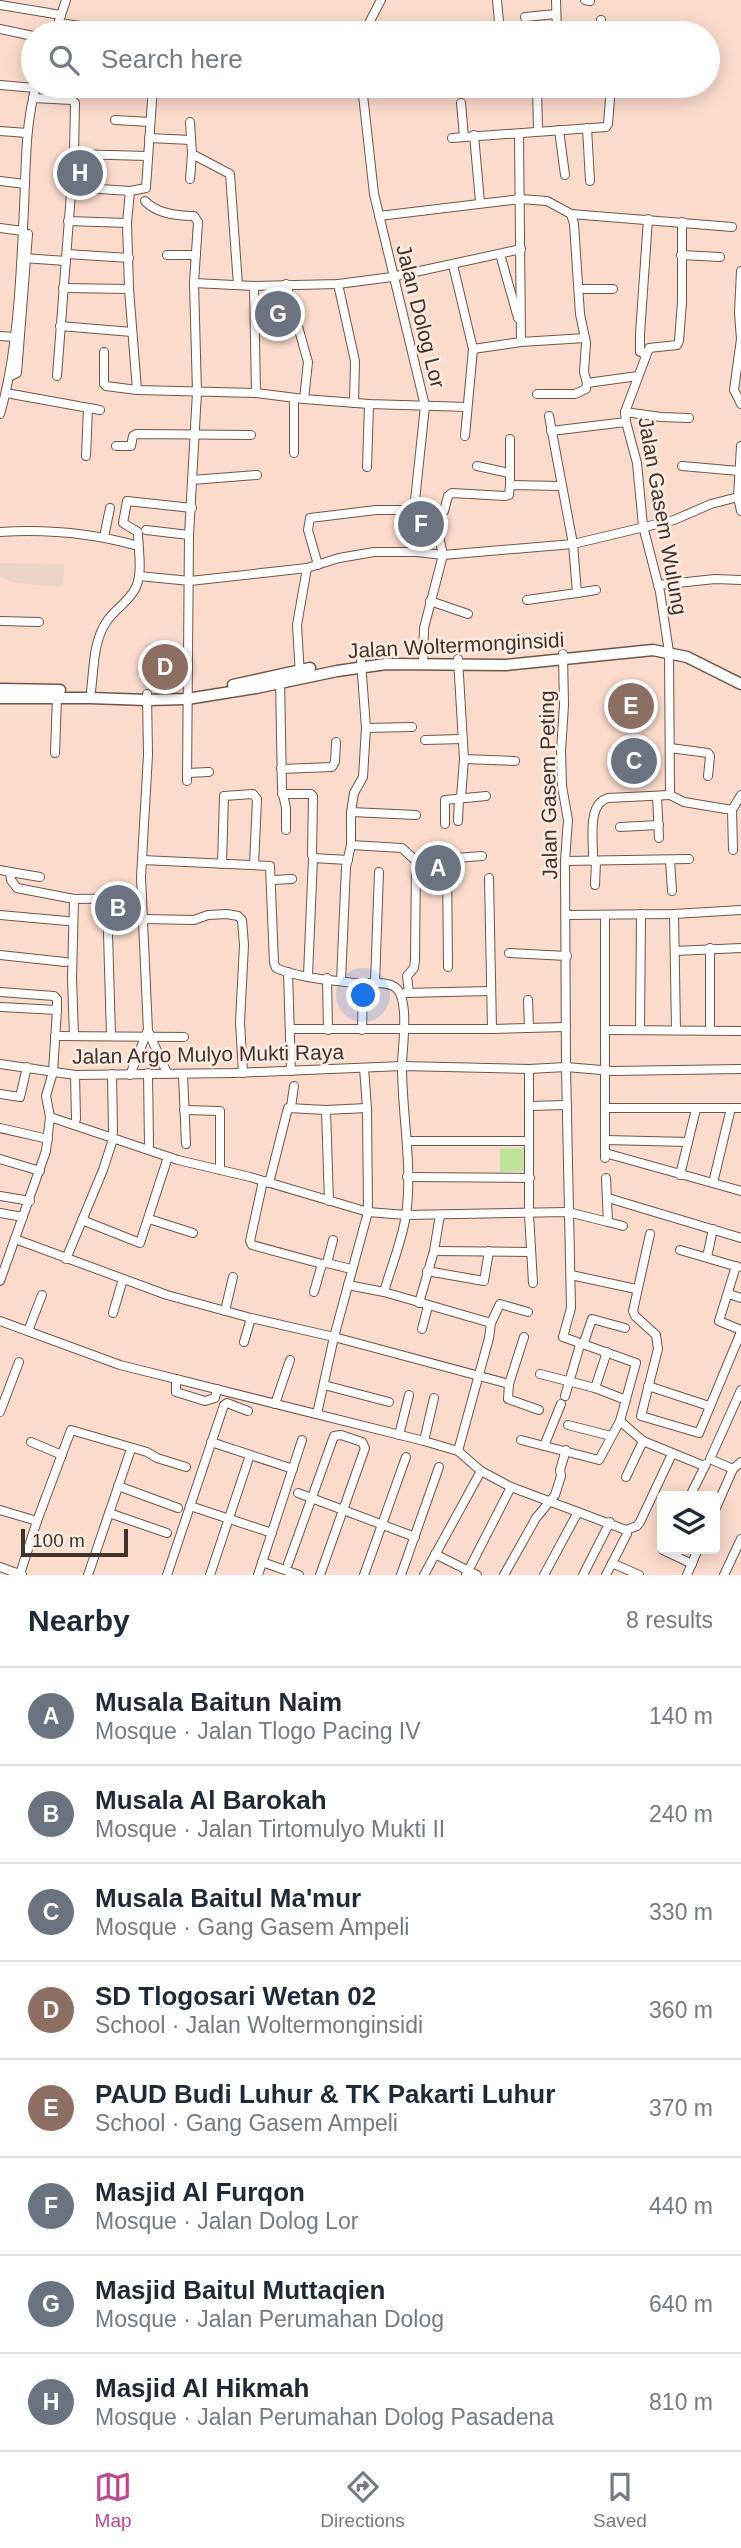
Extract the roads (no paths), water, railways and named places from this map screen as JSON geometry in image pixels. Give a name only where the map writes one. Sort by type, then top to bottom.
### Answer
[{"type":"main road","name":"Jalan Woltermonginsidi","points":[[669,649],[741,684]]},
{"type":"main road","name":"Jalan Woltermonginsidi","points":[[0,698],[187,695],[362,664],[563,657],[669,649],[690,650],[741,677]]},
{"type":"main road","name":"Jalan Woltermonginsidi","points":[[0,689],[91,691],[123,696]]},
{"type":"street","points":[[60,19],[66,0]]},
{"type":"street","points":[[370,21],[381,0]]},
{"type":"street","points":[[497,0],[499,21]]},
{"type":"street","points":[[556,0],[556,21]]},
{"type":"street","points":[[585,0],[590,1]]},
{"type":"street","points":[[0,5],[70,21]]},
{"type":"street","points":[[525,17],[556,14]]},
{"type":"street","points":[[0,29],[21,33]]},
{"type":"street","points":[[0,85],[21,86]]},
{"type":"street","points":[[9,377],[17,373],[24,258],[27,133],[33,98],[74,101],[74,154],[57,376]]},
{"type":"street","points":[[70,187],[130,191],[147,187],[152,98]]},
{"type":"street","name":"Jalan Dolog Lor","points":[[363,98],[374,194],[425,406],[414,510]]},
{"type":"street","points":[[537,98],[538,131]]},
{"type":"street","points":[[452,138],[519,135],[608,125],[610,98]]},
{"type":"street","points":[[461,103],[464,137]]},
{"type":"street","points":[[115,120],[149,122]]},
{"type":"street","points":[[190,121],[190,179]]},
{"type":"street","points":[[587,128],[590,181]]},
{"type":"street","points":[[559,130],[565,175]]},
{"type":"street","points":[[0,131],[27,133]]},
{"type":"street","points":[[474,135],[480,202]]},
{"type":"street","points":[[519,135],[521,342]]},
{"type":"street","points":[[149,138],[191,140]]},
{"type":"street","points":[[74,154],[148,156]]},
{"type":"street","points":[[192,154],[230,174],[238,285]]},
{"type":"street","points":[[0,181],[25,184]]},
{"type":"street","points":[[130,191],[127,223],[129,289],[137,390]]},
{"type":"street","points":[[379,216],[520,199],[547,201],[571,214],[732,227]]},
{"type":"street","points":[[145,201],[151,207],[173,215],[196,217],[194,283],[197,392],[189,535],[187,777],[209,772]]},
{"type":"street","points":[[0,414],[9,377],[24,258],[29,214],[24,209]]},
{"type":"street","points":[[537,394],[576,394],[583,392],[587,383],[584,372],[585,338],[580,314],[571,214]]},
{"type":"street","points":[[648,219],[640,330],[640,352],[646,354],[652,346],[677,345],[682,302],[682,222]]},
{"type":"street","points":[[68,221],[127,223]]},
{"type":"street","points":[[0,228],[23,231]]},
{"type":"street","points":[[194,283],[254,286],[338,284],[453,265],[521,250]]},
{"type":"street","points":[[500,254],[520,326]]},
{"type":"street","points":[[167,255],[196,255]]},
{"type":"street","points":[[681,255],[720,257]]},
{"type":"street","points":[[24,258],[129,258]]},
{"type":"street","points":[[453,265],[473,349],[465,436]]},
{"type":"street","points":[[741,271],[741,339],[734,390],[741,404]]},
{"type":"street","points":[[286,284],[308,362],[304,399]]},
{"type":"street","points":[[338,284],[355,361],[354,403]]},
{"type":"street","points":[[254,286],[256,393]]},
{"type":"street","points":[[63,288],[129,289]]},
{"type":"street","points":[[579,289],[613,289]]},
{"type":"street","points":[[60,326],[132,332]]},
{"type":"street","points":[[0,336],[14,337]]},
{"type":"street","points":[[473,349],[521,342],[585,338]]},
{"type":"street","points":[[104,352],[104,385],[137,390],[256,393],[369,404],[467,407]]},
{"type":"street","name":"Jalan Gasem Wulung","points":[[646,354],[625,412],[638,474],[643,526],[658,585],[669,649],[670,795]]},
{"type":"street","points":[[587,383],[638,376]]},
{"type":"street","points":[[6,393],[100,410]]},
{"type":"street","points":[[293,453],[294,398]]},
{"type":"street","points":[[367,467],[369,404]]},
{"type":"street","points":[[86,456],[88,408]]},
{"type":"street","points":[[625,412],[689,418]]},
{"type":"street","points":[[549,416],[573,544],[577,593]]},
{"type":"street","points":[[551,431],[626,422]]},
{"type":"street","points":[[116,446],[131,446],[136,434],[251,435]]},
{"type":"street","points":[[435,517],[444,511],[450,494],[509,495],[510,439]]},
{"type":"street","points":[[741,446],[738,497],[741,511]]},
{"type":"street","points":[[477,466],[494,467],[509,472]]},
{"type":"street","points":[[682,466],[740,467]]},
{"type":"street","points":[[192,480],[257,475]]},
{"type":"street","points":[[510,485],[562,486]]},
{"type":"street","points":[[139,576],[190,581],[307,568],[339,558],[374,552],[443,555],[573,544],[674,520],[711,504],[738,497]]},
{"type":"street","points":[[189,535],[142,530],[123,524],[127,500],[192,508]]},
{"type":"street","points":[[104,537],[110,508]]},
{"type":"street","points":[[318,565],[308,530],[310,518],[376,510],[414,510],[428,512],[435,517],[443,555],[424,628],[423,661]]},
{"type":"street","points":[[0,532],[50,530],[104,537],[138,546]]},
{"type":"street","points":[[91,691],[101,632],[108,619],[135,589],[139,576],[138,546],[142,530]]},
{"type":"street","points":[[300,674],[297,625],[307,568]]},
{"type":"street","points":[[658,585],[715,579],[741,580]]},
{"type":"street","points":[[527,600],[596,590]]},
{"type":"street","points":[[430,601],[468,614]]},
{"type":"street","points":[[0,621],[40,622]]},
{"type":"street","name":"Jalan Gasem Peting","points":[[563,657],[562,777],[568,820],[565,861],[566,1067],[572,1308],[563,1337],[581,1345]]},
{"type":"street","points":[[458,662],[464,759],[458,821]]},
{"type":"street","points":[[341,981],[351,812],[354,793],[363,777],[366,728],[362,664]]},
{"type":"street","points":[[280,679],[281,769],[286,830]]},
{"type":"street","points":[[55,753],[57,697]]},
{"type":"street","points":[[147,697],[148,755],[142,898],[148,1034],[167,1073]]},
{"type":"street","points":[[366,728],[412,727]]},
{"type":"street","points":[[425,740],[462,739]]},
{"type":"street","points":[[281,769],[332,767],[335,762],[336,742]]},
{"type":"street","points":[[670,748],[708,753],[708,776]]},
{"type":"street","points":[[464,759],[515,761]]},
{"type":"street","points":[[222,864],[224,796],[253,794],[257,799],[254,865]]},
{"type":"street","points":[[282,794],[313,796],[312,855]]},
{"type":"street","points":[[595,885],[597,804],[604,799],[670,795],[684,803],[732,810]]},
{"type":"street","points":[[733,850],[732,810],[741,795]]},
{"type":"street","points":[[444,824],[444,800],[486,796]]},
{"type":"street","points":[[657,796],[659,838]]},
{"type":"street","points":[[351,812],[416,815]]},
{"type":"street","points":[[620,827],[659,825]]},
{"type":"street","points":[[351,845],[402,848],[416,861],[482,856]]},
{"type":"street","points":[[308,975],[313,858],[348,860]]},
{"type":"street","points":[[447,859],[448,967]]},
{"type":"street","points":[[565,861],[689,859]]},
{"type":"street","points":[[142,860],[271,866],[274,963],[278,970],[363,984],[375,983],[395,987],[398,992],[402,1000],[404,1030],[402,1066],[407,1142],[406,1215],[384,1292]]},
{"type":"street","points":[[670,860],[672,891]]},
{"type":"street","points":[[416,861],[415,960],[414,968],[407,976],[407,993],[490,991]]},
{"type":"street","points":[[0,870],[40,877]]},
{"type":"street","points":[[9,872],[10,880],[18,888],[74,899],[142,898]]},
{"type":"street","points":[[375,983],[379,872]]},
{"type":"street","points":[[489,878],[492,1029]]},
{"type":"street","points":[[272,880],[292,879]]},
{"type":"street","points":[[74,899],[74,1036]]},
{"type":"street","points":[[107,900],[111,1035]]},
{"type":"street","points":[[566,915],[741,910]]},
{"type":"street","points":[[144,919],[194,920],[208,915],[227,914],[238,916],[242,920],[244,945],[240,1022],[243,1073]]},
{"type":"street","points":[[640,914],[640,1029]]},
{"type":"street","points":[[674,914],[676,1030]]},
{"type":"street","points":[[0,915],[66,921]]},
{"type":"street","points":[[605,915],[605,1155],[741,1191]]},
{"type":"street","points":[[710,948],[710,1030]]},
{"type":"street","points":[[675,951],[741,948]]},
{"type":"street","points":[[509,953],[567,956]]},
{"type":"street","points":[[0,955],[65,962]]},
{"type":"street","points":[[288,972],[291,1071]]},
{"type":"street","points":[[327,978],[328,1030]]},
{"type":"street","points":[[362,1030],[363,984]]},
{"type":"street","points":[[0,992],[54,996],[57,999],[53,1072],[46,1096],[50,1117],[48,1139],[30,1201],[15,1239],[4,1254],[0,1281]]},
{"type":"street","points":[[528,1000],[528,1028]]},
{"type":"street","points":[[1,1007],[57,1010]]},
{"type":"street","points":[[289,1030],[566,1027]]},
{"type":"street","points":[[606,1030],[741,1031]]},
{"type":"street","points":[[130,1075],[148,1034]]},
{"type":"street","points":[[55,1036],[148,1034],[184,1037]]},
{"type":"street","points":[[741,1062],[741,1069]]},
{"type":"street","name":"Jalan Argo Mulyo Mukti Raya","points":[[0,1064],[75,1075],[243,1073],[402,1066],[528,1069],[566,1067],[606,1071],[741,1069]]},
{"type":"street","points":[[0,1094],[21,1096],[27,1067]]},
{"type":"street","name":"Jalan Argo Mulyo Mukti Raya","points":[[317,1414],[351,1269],[368,1212],[364,1068]]},
{"type":"street","points":[[528,1069],[529,1214],[533,1283]]},
{"type":"street","points":[[148,1073],[149,1145]]},
{"type":"street","points":[[66,1259],[113,1135],[112,1074]]},
{"type":"street","points":[[183,1074],[186,1144]]},
{"type":"street","points":[[75,1075],[76,1119]]},
{"type":"street","points":[[294,1086],[291,1107],[285,1112],[250,1243],[351,1269]]},
{"type":"street","points":[[529,1106],[567,1105]]},
{"type":"street","points":[[291,1107],[326,1110],[367,1108]]},
{"type":"street","points":[[606,1108],[741,1108]]},
{"type":"street","points":[[713,1183],[731,1108]]},
{"type":"street","points":[[680,1175],[696,1109]]},
{"type":"street","points":[[184,1110],[220,1111],[220,1170]]},
{"type":"street","points":[[326,1110],[329,1201]]},
{"type":"street","points":[[50,1117],[113,1135],[169,1157],[368,1212],[406,1215],[568,1212],[623,1226]]},
{"type":"street","points":[[0,1128],[48,1139]]},
{"type":"street","points":[[606,1140],[688,1142]]},
{"type":"street","points":[[407,1142],[529,1141]]},
{"type":"street","points":[[82,1220],[140,1243],[169,1157]]},
{"type":"street","points":[[0,1159],[40,1171]]},
{"type":"street","points":[[407,1177],[530,1178]]},
{"type":"street","points":[[606,1178],[608,1222]]},
{"type":"street","points":[[0,1196],[30,1201]]},
{"type":"street","points":[[608,1198],[741,1238]]},
{"type":"street","points":[[0,1213],[23,1217]]},
{"type":"street","points":[[419,1303],[434,1251],[440,1215]]},
{"type":"street","points":[[149,1219],[192,1233]]},
{"type":"street","points":[[707,1257],[713,1230]]},
{"type":"street","points":[[650,1234],[633,1311],[658,1338],[659,1349],[640,1413],[642,1416],[698,1433],[741,1331],[719,1322],[738,1267],[680,1250]]},
{"type":"street","points":[[15,1239],[167,1295],[509,1384]]},
{"type":"street","points":[[314,1292],[332,1240]]},
{"type":"street","points":[[434,1251],[531,1252]]},
{"type":"street","points":[[427,1271],[484,1281],[489,1251]]},
{"type":"street","points":[[571,1275],[636,1289]]},
{"type":"street","points":[[225,1311],[233,1277]]},
{"type":"street","points":[[113,1313],[123,1279]]},
{"type":"street","points":[[348,1285],[384,1292],[491,1323]]},
{"type":"street","points":[[729,1294],[741,1297]]},
{"type":"street","points":[[29,1331],[42,1295]]},
{"type":"street","points":[[458,1451],[491,1323],[500,1304],[528,1312]]},
{"type":"street","points":[[422,1329],[428,1306]]},
{"type":"street","points":[[244,1342],[251,1318]]},
{"type":"street","points":[[544,1446],[592,1319],[625,1328]]},
{"type":"street","points":[[0,1321],[176,1383],[317,1414],[458,1451],[481,1471],[511,1487],[626,1530],[637,1527],[672,1454]]},
{"type":"street","points":[[524,1336],[509,1384],[508,1399],[539,1410]]},
{"type":"street","points":[[521,1440],[599,1460],[620,1421],[636,1363],[581,1345]]},
{"type":"street","points":[[595,1388],[607,1352]]},
{"type":"street","points":[[275,1404],[290,1360]]},
{"type":"street","points":[[0,1412],[19,1362]]},
{"type":"street","points":[[540,1374],[595,1388],[626,1400]]},
{"type":"street","points":[[0,1381],[10,1384]]},
{"type":"street","points":[[176,1383],[177,1392],[205,1401],[212,1400],[217,1392]]},
{"type":"street","points":[[324,1385],[389,1402]]},
{"type":"street","points":[[648,1386],[709,1406]]},
{"type":"street","points":[[692,1491],[741,1390]]},
{"type":"street","points":[[399,1434],[409,1395]]},
{"type":"street","points":[[424,1441],[434,1398]]},
{"type":"street","points":[[167,1575],[224,1405],[227,1403],[248,1410]]},
{"type":"street","points":[[620,1421],[643,1441],[672,1454],[707,1462],[739,1465],[720,1501]]},
{"type":"street","points":[[568,1424],[611,1436]]},
{"type":"street","points":[[0,1567],[21,1575],[37,1521],[71,1430],[186,1467]]},
{"type":"street","points":[[288,1564],[334,1436],[341,1435],[362,1442],[365,1448],[320,1575]]},
{"type":"street","points":[[258,1575],[302,1440]]},
{"type":"street","points":[[626,1477],[643,1441]]},
{"type":"street","points":[[211,1442],[293,1469]]},
{"type":"street","points":[[31,1443],[62,1455]]},
{"type":"street","points":[[88,1575],[131,1448]]},
{"type":"street","points":[[504,1575],[536,1518],[550,1501],[561,1476],[559,1470],[566,1450]]},
{"type":"street","points":[[210,1575],[250,1455]]},
{"type":"street","points":[[364,1575],[406,1457]]},
{"type":"street","points":[[401,1575],[439,1467]]},
{"type":"street","points":[[424,1575],[481,1471]]},
{"type":"street","points":[[118,1486],[178,1508]]},
{"type":"street","points":[[435,1554],[471,1574],[511,1487]]},
{"type":"street","points":[[298,1493],[415,1537]]},
{"type":"street","points":[[190,1506],[272,1533]]},
{"type":"street","points":[[0,1510],[37,1521]]},
{"type":"street","points":[[544,1575],[578,1512]]},
{"type":"street","points":[[109,1513],[167,1533]]},
{"type":"street","points":[[583,1575],[610,1522]]},
{"type":"street","points":[[606,1575],[627,1534],[626,1530]]},
{"type":"street","points":[[724,1575],[741,1539]]},
{"type":"street","points":[[657,1560],[661,1554]]},
{"type":"street","points":[[671,1554],[692,1564]]},
{"type":"street","points":[[687,1575],[696,1554]]},
{"type":"street","points":[[262,1562],[299,1575]]},
{"type":"street","points":[[612,1563],[639,1575]]},
{"type":"place","name":"Masjid Al Hikmah","points":[[80,173]]},
{"type":"place","name":"Masjid Baitul Muttaqien","points":[[278,314]]},
{"type":"place","name":"Masjid Al Furqon","points":[[421,524]]},
{"type":"place","name":"SD Tlogosari Wetan 02","points":[[165,667]]},
{"type":"place","name":"PAUD Budi Luhur & TK Pakarti Luhur","points":[[631,706]]},
{"type":"place","name":"Musala Baitul Ma'mur","points":[[634,761]]},
{"type":"place","name":"Musala Baitun Naim","points":[[438,868]]},
{"type":"place","name":"Musala Al Barokah","points":[[118,908]]}]
